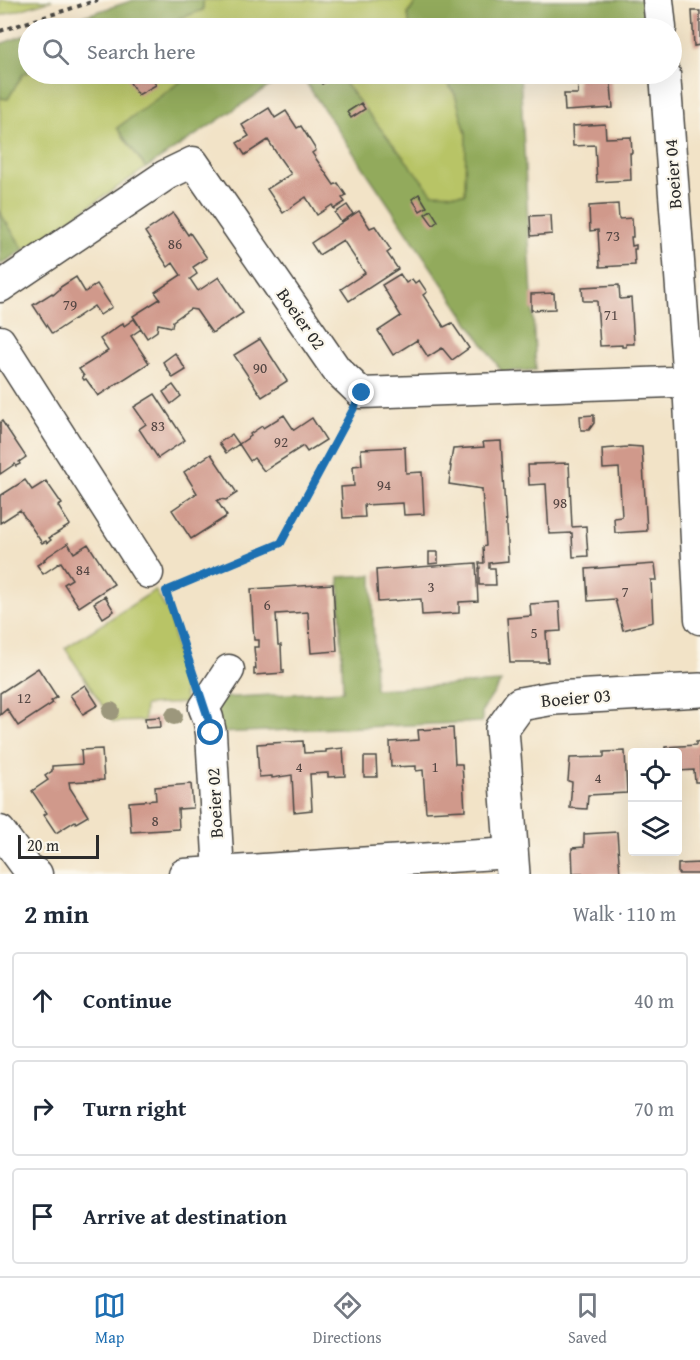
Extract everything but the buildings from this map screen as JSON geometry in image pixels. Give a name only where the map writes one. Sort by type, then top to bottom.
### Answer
[{"type":"street","points":[[658,0],[660,18]]},
{"type":"street","name":"Boeier 04","points":[[666,84],[694,382],[700,619]]},
{"type":"street","name":"Boeier 02","points":[[0,287],[166,175],[193,162],[336,369],[362,393]]},
{"type":"street","points":[[0,341],[148,573]]},
{"type":"street","points":[[362,393],[694,382]]},
{"type":"street","points":[[204,708],[230,670]]},
{"type":"street","name":"Boeier 03","points":[[512,864],[502,729],[520,704],[554,698],[700,690]]},
{"type":"street","name":"Boeier 02","points":[[204,708],[211,733],[219,873]]},
{"type":"street","points":[[0,831],[28,869],[37,874]]},
{"type":"street","points":[[184,874],[512,864]]},
{"type":"path","points":[[41,18],[98,0]]},
{"type":"path","points":[[0,31],[18,25]]},
{"type":"path","points":[[204,708],[166,591],[281,543],[362,393]]},
{"type":"green space","points":[[0,0],[52,0],[0,16]]},
{"type":"green space","points":[[134,0],[203,0],[203,10],[180,18],[77,18]]},
{"type":"green space","points":[[203,0],[436,0],[416,2],[408,14],[409,18],[180,18],[203,10]]},
{"type":"green space","points":[[436,0],[643,0],[644,16],[409,18],[408,14],[416,2]]},
{"type":"green space","points":[[18,38],[18,82],[8,99],[0,98],[0,44]]},
{"type":"green space","points":[[18,82],[177,84],[117,128],[146,168],[24,250],[2,216],[0,208],[0,98],[8,99]]},
{"type":"green space","points":[[177,84],[273,84],[146,168],[117,128]]},
{"type":"green space","points":[[307,84],[345,84],[432,193],[465,194],[466,133],[455,94],[448,84],[521,84],[536,370],[502,372]]},
{"type":"green space","points":[[345,84],[448,84],[455,94],[466,133],[466,194],[432,194]]},
{"type":"green space","points":[[0,208],[2,216],[24,250],[0,265]]},
{"type":"green space","points":[[372,575],[375,689],[501,682],[482,711],[482,722],[218,733],[217,698],[343,691],[339,577]]},
{"type":"green space","points":[[155,590],[170,616],[186,703],[145,705],[144,721],[113,722],[65,648]]},
{"type":"route","points":[[211,733],[166,591],[281,543],[362,393]]}]
